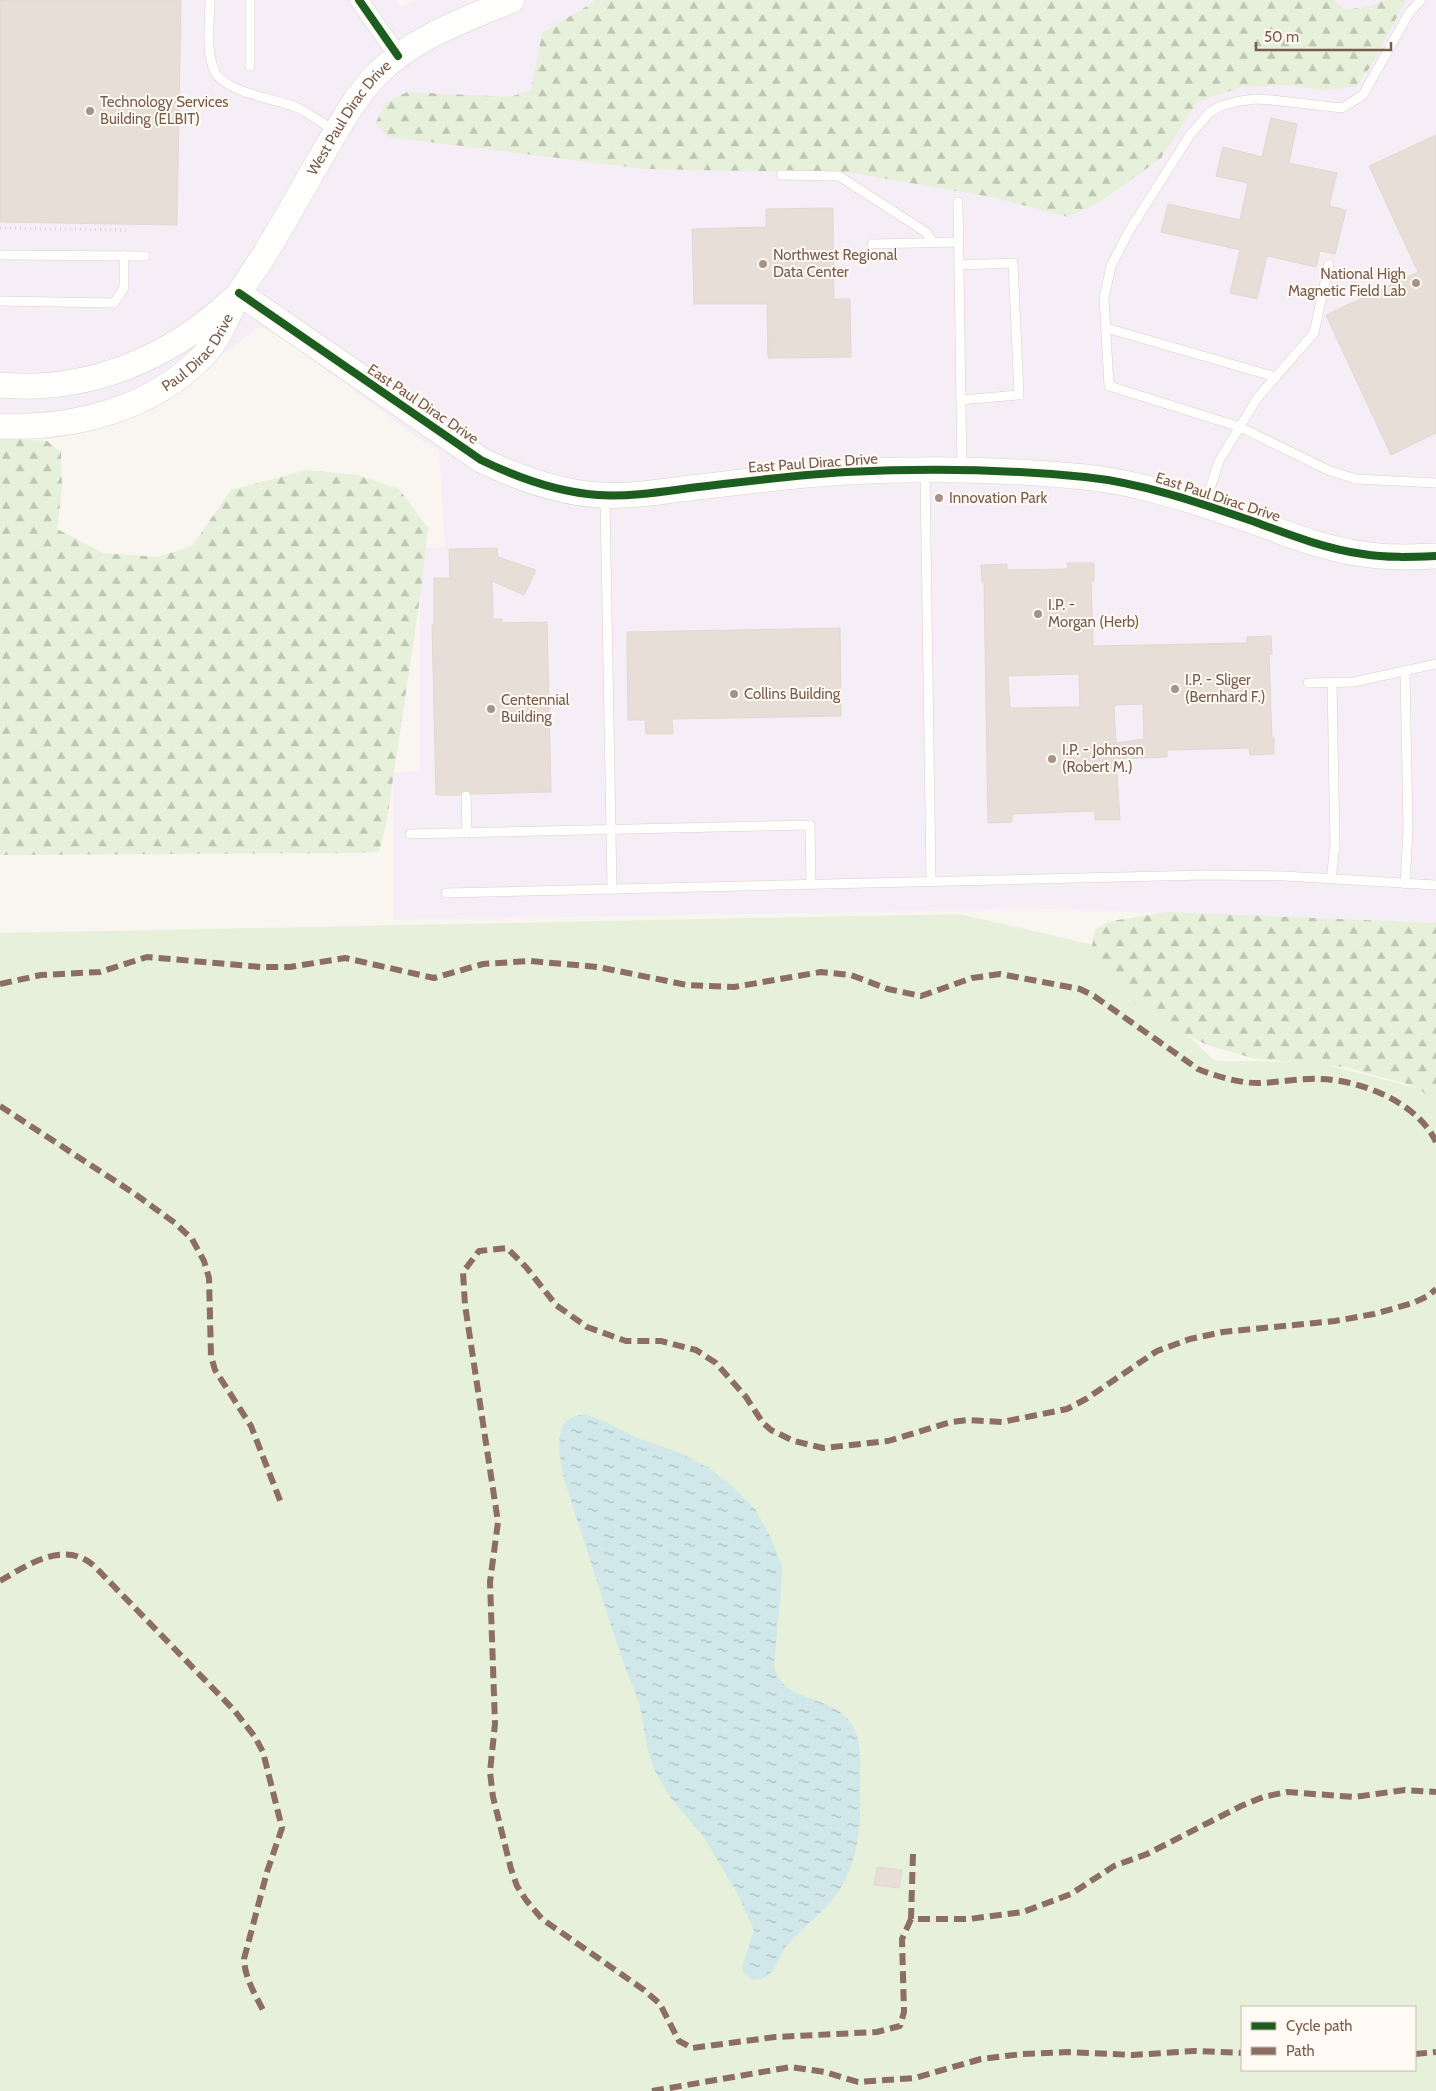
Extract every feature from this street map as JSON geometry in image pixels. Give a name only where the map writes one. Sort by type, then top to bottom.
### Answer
[{"type":"street","points":[[359,0],[398,56]]},
{"type":"street","name":"West Paul Dirac Drive","points":[[240,293],[336,131],[361,94],[377,75],[398,56],[439,31],[512,0]]},
{"type":"street","name":"Paul Dirac Drive","points":[[0,385],[20,386],[86,380],[127,368],[148,359],[192,332],[218,314],[240,293]]},
{"type":"street","name":"Paul Dirac Drive","points":[[0,426],[27,427],[61,424],[85,419],[124,407],[153,393],[184,373],[203,356],[217,338],[240,293]]},
{"type":"street","name":"East Paul Dirac Drive","points":[[240,293],[481,460],[512,475],[564,491],[605,495],[638,494],[846,472],[962,469],[1019,471],[1089,477],[1144,488],[1205,504],[1294,536],[1362,554],[1400,558],[1436,556]]},
{"type":"lane","points":[[210,0],[210,54],[220,80],[238,89],[298,108],[336,131]]},
{"type":"lane","points":[[250,0],[250,66]]},
{"type":"lane","points":[[1421,0],[1409,13],[1363,95],[1342,108],[1254,99],[1221,106],[1209,113],[1190,135],[1130,231],[1111,266],[1104,298],[1109,386],[1240,427],[1330,471],[1356,479],[1436,483]]},
{"type":"lane","points":[[780,175],[838,176],[927,233],[932,242]]},
{"type":"lane","points":[[958,202],[962,469]]},
{"type":"lane","points":[[872,244],[958,242]]},
{"type":"lane","points":[[0,255],[145,256]]},
{"type":"lane","points":[[0,302],[114,303],[124,288],[124,256]]},
{"type":"lane","points":[[959,265],[1013,263],[1020,395],[961,400]]},
{"type":"lane","points":[[1205,504],[1219,462],[1258,397],[1314,333],[1329,264]]},
{"type":"lane","points":[[1106,328],[1276,377]]},
{"type":"lane","points":[[925,470],[931,881]]},
{"type":"lane","points":[[605,495],[612,889]]},
{"type":"lane","points":[[1308,684],[1354,682],[1436,664]]},
{"type":"lane","points":[[1404,884],[1408,830],[1405,671]]},
{"type":"lane","points":[[1331,879],[1335,847],[1332,683]]},
{"type":"lane","points":[[466,796],[467,833]]},
{"type":"lane","points":[[410,834],[810,825],[812,884]]},
{"type":"lane","points":[[446,893],[1205,875],[1284,876],[1436,886]]},
{"type":"path","points":[[0,228],[128,230]]},
{"type":"shaded area","name":"Innovation Park","points":[[0,0],[397,0],[401,7],[415,0],[1436,0],[1436,923],[1049,909],[393,920],[393,773],[420,771],[420,548],[445,547],[439,450],[419,439],[277,333],[259,327],[172,392],[119,419],[68,434],[0,436]]},
{"type":"green space","points":[[597,0],[1334,0],[1346,10],[1374,5],[1382,0],[1406,0],[1371,66],[1355,87],[1321,90],[1289,85],[1242,87],[1197,102],[1161,158],[1100,202],[1068,217],[992,197],[852,173],[646,169],[389,137],[375,124],[386,103],[407,92],[510,97],[531,90],[542,33]]},
{"type":"green space","points":[[0,438],[47,441],[61,452],[62,488],[57,529],[103,553],[158,557],[192,546],[231,490],[307,470],[356,475],[399,489],[428,528],[422,584],[386,826],[379,851],[361,853],[0,855]]},
{"type":"green space","points":[[1166,912],[1436,923],[1436,1102],[1415,1086],[1344,1067],[1252,1058],[1205,1044],[1140,1009],[1090,957],[1095,929],[1112,921]]},
{"type":"green space","points":[[959,914],[1090,944],[1215,1061],[1316,1062],[1436,1093],[1436,2091],[0,2091],[0,933]]},
{"type":"water","points":[[584,1414],[604,1421],[640,1439],[678,1452],[709,1468],[731,1485],[755,1509],[771,1538],[782,1566],[774,1664],[779,1678],[788,1688],[837,1710],[848,1719],[856,1733],[860,1761],[860,1816],[855,1855],[851,1867],[839,1891],[784,1949],[772,1972],[761,1979],[752,1980],[743,1972],[743,1963],[754,1930],[738,1895],[705,1839],[670,1797],[655,1771],[648,1751],[640,1706],[621,1656],[564,1479],[561,1464],[559,1447],[564,1424],[574,1416]]},
{"type":"building","name":"Technology Services Building (ELBIT)","points":[[0,0],[181,0],[177,225],[0,222]]},
{"type":"building","points":[[1271,118],[1297,124],[1289,163],[1337,173],[1329,206],[1346,210],[1335,254],[1320,251],[1316,267],[1267,256],[1257,299],[1230,293],[1240,250],[1161,232],[1168,204],[1240,220],[1248,183],[1216,176],[1223,147],[1262,157]]},
{"type":"building","points":[[1436,135],[1436,433],[1391,455],[1326,315],[1418,272],[1369,166]]},
{"type":"building","name":"Northwest Regional Data Center","points":[[833,208],[834,299],[850,299],[851,357],[768,358],[767,304],[694,304],[692,229],[766,227],[766,209]]},
{"type":"building","name":"Centennial Building","points":[[497,548],[498,557],[536,570],[524,595],[492,581],[493,619],[502,619],[502,623],[547,622],[551,792],[472,794],[466,790],[460,795],[436,795],[432,625],[434,625],[434,578],[450,578],[449,549]]},
{"type":"building","points":[[1067,563],[1094,563],[1094,581],[1091,581],[1093,646],[1247,643],[1247,637],[1271,636],[1272,654],[1269,654],[1274,754],[1250,755],[1249,748],[1167,750],[1167,757],[1116,759],[1120,820],[1095,820],[1095,811],[1012,814],[1012,822],[988,823],[984,582],[982,582],[981,565],[1007,564],[1007,570],[1068,569]],"holes":[[[1079,674],[1080,707],[1010,708],[1008,676]],[[1143,704],[1144,739],[1116,743],[1114,705]]]},
{"type":"building","name":"Collins Building","points":[[840,628],[841,716],[672,719],[673,734],[646,734],[645,720],[628,720],[627,632]]},
{"type":"building","points":[[877,1867],[902,1870],[899,1888],[874,1885]]},
{"type":"marked path","points":[[0,984],[41,975],[100,972],[147,957],[261,967],[290,967],[345,958],[434,978],[483,964],[530,961],[598,967],[687,985],[734,987],[821,972],[851,975],[888,989],[921,996],[972,978],[1000,974],[1080,989],[1094,996],[1198,1069],[1212,1074],[1237,1081],[1254,1083],[1322,1079],[1355,1084],[1371,1090],[1403,1105],[1428,1128],[1436,1142]]},
{"type":"marked path","points":[[0,1106],[135,1194],[175,1223],[192,1239],[204,1261],[209,1278],[211,1356],[215,1370],[251,1426],[281,1503]]},
{"type":"marked path","points":[[911,1919],[902,1939],[904,2012],[900,2026],[877,2032],[775,2037],[692,2048],[679,2041],[660,2004],[644,1990],[542,1919],[526,1900],[517,1886],[511,1869],[493,1797],[490,1772],[495,1724],[490,1582],[498,1522],[465,1305],[463,1272],[479,1251],[507,1248],[526,1267],[556,1305],[587,1327],[626,1341],[661,1341],[696,1350],[716,1363],[746,1397],[763,1423],[771,1430],[794,1441],[823,1448],[888,1441],[951,1422],[968,1420],[1002,1422],[1067,1409],[1086,1399],[1157,1351],[1190,1339],[1223,1332],[1335,1321],[1374,1314],[1413,1303],[1428,1296],[1436,1289]]},
{"type":"marked path","points":[[0,1581],[30,1564],[51,1556],[73,1555],[87,1560],[234,1710],[255,1737],[263,1752],[282,1828],[267,1872],[244,1959],[248,1980],[264,2012]]},
{"type":"marked path","points":[[913,1854],[911,1919],[969,1919],[1023,1912],[1071,1894],[1114,1866],[1147,1854],[1241,1806],[1263,1797],[1287,1792],[1354,1797],[1405,1790],[1436,1792]]},
{"type":"marked path","points":[[652,2091],[791,2067],[825,2072],[858,2082],[915,2078],[981,2059],[1022,2054],[1068,2052],[1133,2055],[1194,2051],[1241,2053]]},
{"type":"marked path","points":[[1416,2054],[1436,2052]]},
{"type":"cycle path","points":[[359,0],[398,56]]},
{"type":"cycle path","points":[[239,293],[481,460],[509,473],[567,491],[598,495],[632,495],[826,473],[876,471],[966,470],[1055,474],[1107,480],[1150,489],[1335,549],[1390,557],[1436,556]]},
{"type":"place","name":"Technology Services Building (ELBIT)","points":[[90,111]]},
{"type":"place","name":"Northwest Regional Data Center","points":[[763,264]]},
{"type":"place","name":"National High Magnetic Field Lab","points":[[1416,283]]},
{"type":"place","name":"Innovation Park","points":[[939,498]]},
{"type":"place","name":"I.P. - Morgan (Herb)","points":[[1038,614]]},
{"type":"place","name":"I.P. - Sliger (Bernhard F.)","points":[[1175,689]]},
{"type":"place","name":"Collins Building","points":[[734,694]]},
{"type":"place","name":"Centennial Building","points":[[491,709]]},
{"type":"place","name":"I.P. - Johnson (Robert M.)","points":[[1052,759]]}]
